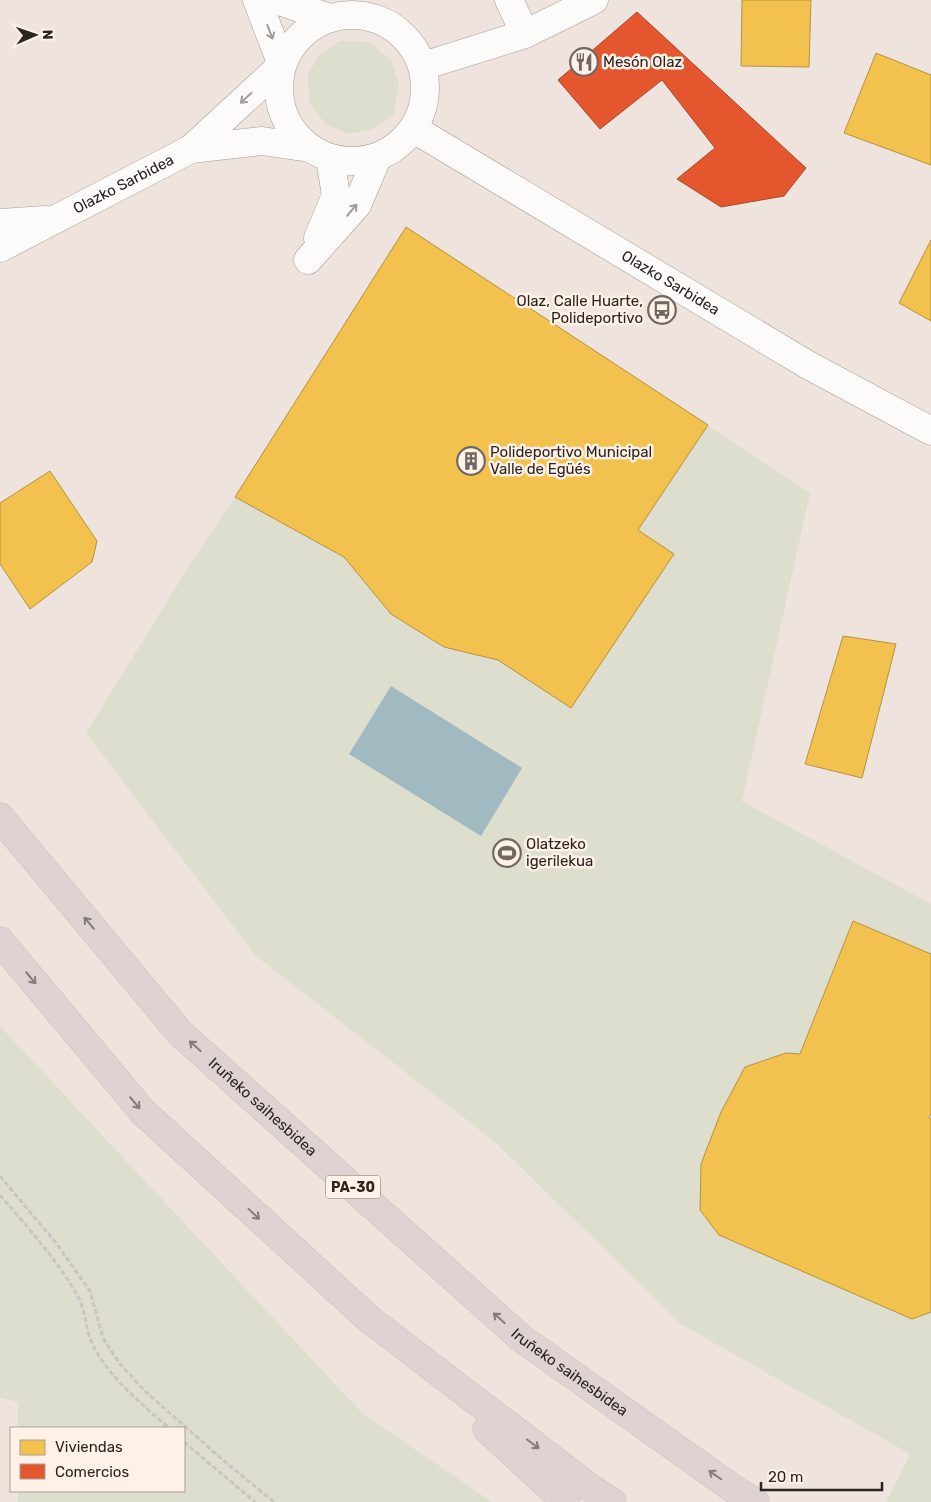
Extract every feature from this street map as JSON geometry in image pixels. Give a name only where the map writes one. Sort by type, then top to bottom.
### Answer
[{"type":"highway","name":"Iruñeko saihesbidea","points":[[0,817],[180,1033],[521,1338],[738,1492],[755,1502]]},
{"type":"highway","points":[[0,941],[143,1112],[566,1502]]},
{"type":"highway","points":[[369,1319],[592,1490],[612,1502]]},
{"type":"street","points":[[257,0],[282,65]]},
{"type":"street","points":[[276,0],[330,18]]},
{"type":"street","points":[[509,0],[525,34]]},
{"type":"street","points":[[423,66],[525,34],[594,0]]},
{"type":"street","points":[[353,14],[376,18],[397,29],[413,45],[423,66],[426,87],[423,108],[414,129],[397,146],[377,158],[354,162],[320,154],[293,132],[282,111],[279,88],[282,65],[293,44],[310,28],[330,18],[353,14]]},
{"type":"street","name":"Olazko Sarbidea","points":[[0,248],[191,149],[282,65]]},
{"type":"street","name":"Olazko Sarbidea","points":[[414,129],[808,365],[931,431]]},
{"type":"street","name":"Olazko Sarbidea","points":[[191,149],[262,141],[320,154]]},
{"type":"street","points":[[320,154],[336,195],[308,260],[357,205],[377,158]]},
{"type":"street","name":"Olazko Sarbidea","points":[[0,223],[56,219]]},
{"type":"path","points":[[0,1176],[56,1243],[90,1291],[103,1338],[120,1364],[146,1392],[274,1502]]},
{"type":"path","points":[[0,1195],[46,1250],[78,1296],[92,1343],[111,1371],[137,1400],[167,1427]]},
{"type":"path","points":[[185,1443],[255,1502]]},
{"type":"green space","points":[[340,41],[369,42],[391,60],[399,84],[394,114],[372,130],[348,134],[325,124],[309,102],[308,74],[320,54]]},
{"type":"green space","name":"Olatzeko igerilekua","points":[[406,227],[810,493],[742,801],[931,904],[931,1502],[886,1502],[910,1454],[681,1324],[495,1142],[255,955],[86,733],[189,566],[235,497]]},
{"type":"green space","points":[[0,1026],[363,1414],[492,1502],[18,1502],[18,1492],[185,1492],[185,1427],[18,1427],[18,1402],[0,1398]]},
{"type":"water","points":[[391,686],[522,768],[481,836],[349,754]]},
{"type":"building: Viviendas","points":[[742,0],[811,0],[809,67],[741,66]]},
{"type":"building: Viviendas","points":[[876,53],[931,75],[931,165],[844,133]]},
{"type":"building: Viviendas","name":"Polideportivo Municipal Valle de Egüés","points":[[406,227],[708,425],[638,530],[674,554],[571,708],[498,660],[444,647],[391,614],[344,557],[235,497]]},
{"type":"building: Viviendas","points":[[931,240],[931,321],[899,303]]},
{"type":"building: Viviendas","points":[[50,471],[97,541],[92,562],[30,609],[0,564],[0,503]]},
{"type":"building: Viviendas","points":[[843,636],[896,644],[862,778],[805,764]]},
{"type":"building: Viviendas","points":[[853,921],[931,954],[931,1113],[929,1118],[931,1119],[931,1312],[912,1319],[719,1235],[700,1210],[701,1164],[721,1112],[745,1067],[786,1053],[800,1054]]},
{"type":"building: Comercios","points":[[637,12],[806,168],[784,196],[721,207],[677,179],[715,148],[662,80],[600,129],[558,80]]},
{"type":"place","name":"Mesón Olaz","points":[[584,62]]},
{"type":"place","name":"Olaz, Calle Huarte, Polideportivo","points":[[662,310]]},
{"type":"place","name":"Polideportivo Municipal Valle de Egüés","points":[[471,461]]},
{"type":"place","name":"Olatzeko igerilekua","points":[[507,853]]}]
